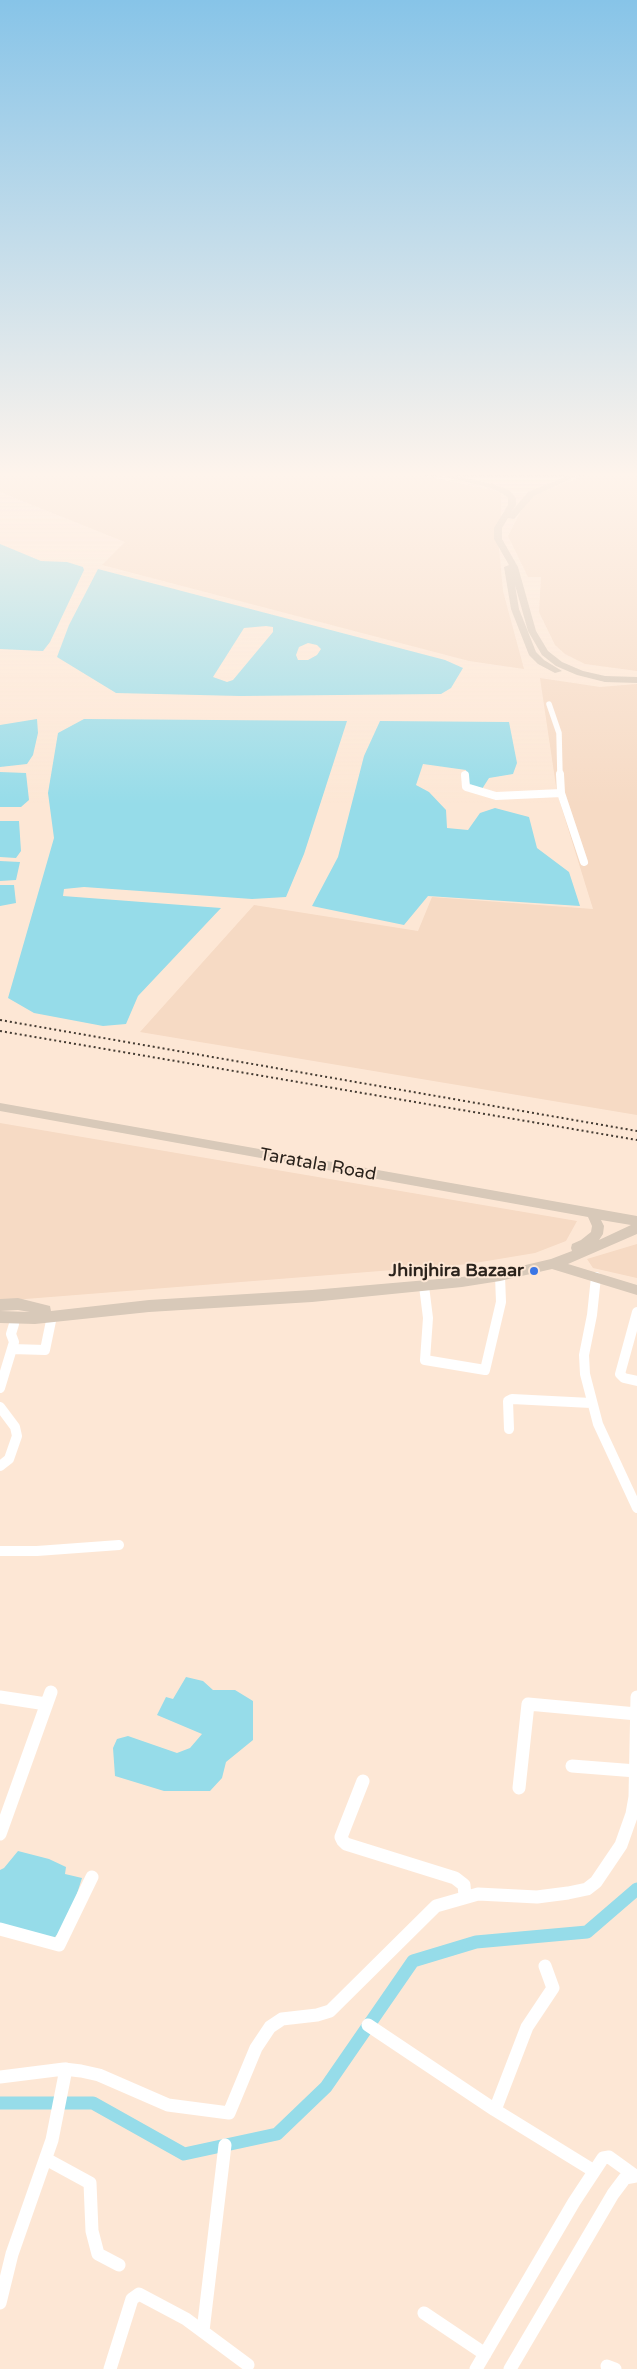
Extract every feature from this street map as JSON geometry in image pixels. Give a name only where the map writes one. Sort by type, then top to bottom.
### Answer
[{"type":"main road","points":[[511,585],[515,609],[532,653],[541,662],[554,670],[576,678],[637,678]]},
{"type":"main road","points":[[519,585],[532,631],[545,653],[559,664],[580,673],[605,679],[637,678]]},
{"type":"main road","points":[[527,585],[540,630],[552,652],[570,664],[590,672],[637,678]]},
{"type":"main road","name":"Taratala Road","points":[[0,1107],[637,1221]]},
{"type":"main road","points":[[7,1325],[44,1315],[145,1301],[302,1292],[411,1282],[497,1271],[554,1261],[595,1237],[598,1226],[592,1213]]},
{"type":"main road","points":[[0,1317],[424,1286],[500,1276],[592,1249],[637,1228]]},
{"type":"main road","points":[[554,1261],[637,1290]]},
{"type":"main road","points":[[0,1305],[18,1304],[44,1315]]},
{"type":"street","points":[[549,704],[559,733],[561,793],[584,862]]},
{"type":"street","points":[[465,775],[466,787],[496,796],[561,793]]},
{"type":"street","points":[[424,1286],[428,1318],[425,1360],[485,1370],[501,1302],[500,1276]]},
{"type":"street","points":[[596,1277],[584,1362],[598,1424],[637,1508]]},
{"type":"street","points":[[637,1312],[620,1374],[624,1378],[637,1381]]},
{"type":"street","points":[[12,1349],[45,1350],[44,1315]]},
{"type":"street","points":[[0,1388],[15,1340],[7,1325]]},
{"type":"street","points":[[508,1429],[508,1401],[512,1399],[592,1403]]},
{"type":"street","points":[[0,1408],[15,1427],[17,1436],[9,1459],[0,1466]]},
{"type":"street","points":[[0,1551],[119,1545]]},
{"type":"street","points":[[0,1834],[51,1692]]},
{"type":"street","points":[[0,1697],[46,1704]]},
{"type":"street","points":[[0,2077],[65,2073],[98,2076],[174,2107],[224,2114],[229,2113],[256,2048],[270,2027],[282,2019],[317,2015],[330,2011],[430,1910],[465,1896],[537,1897],[587,1889],[596,1882],[621,1845],[632,1814],[636,1771],[637,1697]]},
{"type":"street","points":[[519,1788],[528,1704],[636,1714]]},
{"type":"street","points":[[572,1766],[636,1771]]},
{"type":"street","points":[[363,1781],[341,1838],[343,1841],[455,1878],[464,1886],[465,1896]]},
{"type":"street","points":[[0,1929],[60,1945],[92,1877]]},
{"type":"street","points":[[495,2110],[527,2027],[553,1988],[545,1966]]},
{"type":"street","points":[[368,2025],[495,2110],[594,2171]]},
{"type":"street","points":[[0,2303],[12,2254],[46,2159],[60,2105],[65,2073]]},
{"type":"street","points":[[203,2331],[225,2146]]},
{"type":"street","points":[[476,2369],[594,2171],[606,2156],[629,2170],[600,2214],[510,2369]]},
{"type":"street","points":[[46,2159],[90,2183],[92,2231],[98,2254],[119,2265]]},
{"type":"street","points":[[110,2369],[132,2299],[135,2296],[146,2296],[186,2319],[248,2365]]},
{"type":"street","points":[[424,2313],[485,2354]]},
{"type":"shaded area","points":[[177,585],[502,585],[524,669],[469,661]]},
{"type":"shaded area","points":[[541,585],[637,585],[637,671],[585,664],[565,654],[555,645],[539,612]]},
{"type":"shaded area","points":[[540,678],[600,687],[637,684],[637,1115],[140,1032],[254,905],[418,931],[432,897],[593,909],[557,793]]},
{"type":"shaded area","points":[[0,1123],[577,1221],[566,1241],[535,1253],[469,1264],[0,1301]]},
{"type":"shaded area","points":[[637,1244],[637,1278],[593,1268],[587,1259]]},
{"type":"water","points":[[0,585],[77,585],[50,642],[43,651],[0,649]]},
{"type":"water","points":[[90,585],[157,585],[445,660],[463,668],[451,688],[441,694],[240,696],[116,693],[57,657],[69,625]],"holes":[[[273,627],[273,632],[233,680],[227,682],[213,677],[244,628]],[[308,643],[317,645],[321,649],[317,655],[308,660],[298,660],[296,655],[299,647]]]},
{"type":"water","points":[[37,719],[38,733],[33,755],[27,764],[0,767],[0,725]]},
{"type":"water","points":[[84,719],[347,721],[304,854],[286,897],[252,899],[84,887],[64,889],[63,896],[221,908],[138,996],[126,1024],[103,1026],[34,1013],[8,998],[54,838],[48,793],[58,733]]},
{"type":"water","points":[[380,721],[509,722],[517,763],[513,774],[489,778],[482,789],[470,786],[466,770],[423,764],[416,785],[429,792],[446,810],[447,828],[468,830],[480,813],[495,808],[529,817],[537,848],[569,872],[580,906],[428,896],[404,925],[312,906],[338,857],[364,756]]},
{"type":"water","points":[[0,772],[26,773],[29,800],[21,807],[0,807]]},
{"type":"water","points":[[0,821],[19,821],[21,851],[16,858],[0,857]]},
{"type":"water","points":[[0,861],[20,862],[16,880],[0,881]]},
{"type":"water","points":[[0,885],[14,885],[16,903],[0,906]]},
{"type":"water","points":[[186,1677],[203,1681],[213,1690],[235,1690],[253,1701],[253,1740],[226,1762],[222,1778],[210,1791],[164,1791],[115,1776],[113,1748],[117,1739],[128,1736],[177,1753],[190,1748],[202,1734],[157,1715],[166,1697],[173,1699]]},
{"type":"water","points":[[18,1851],[49,1859],[66,1867],[65,1874],[82,1878],[68,1922],[49,1944],[0,1927],[0,1870],[4,1868]]},
{"type":"waterway","points":[[0,2103],[93,2103],[184,2154],[277,2134],[326,2087],[413,1961],[476,1942],[587,1932],[637,1889]]},
{"type":"railway","points":[[0,1020],[637,1131]]},
{"type":"railway","points":[[0,1031],[637,1140]]},
{"type":"place","name":"Jhinjhira Bazaar","points":[[534,1271]]}]
